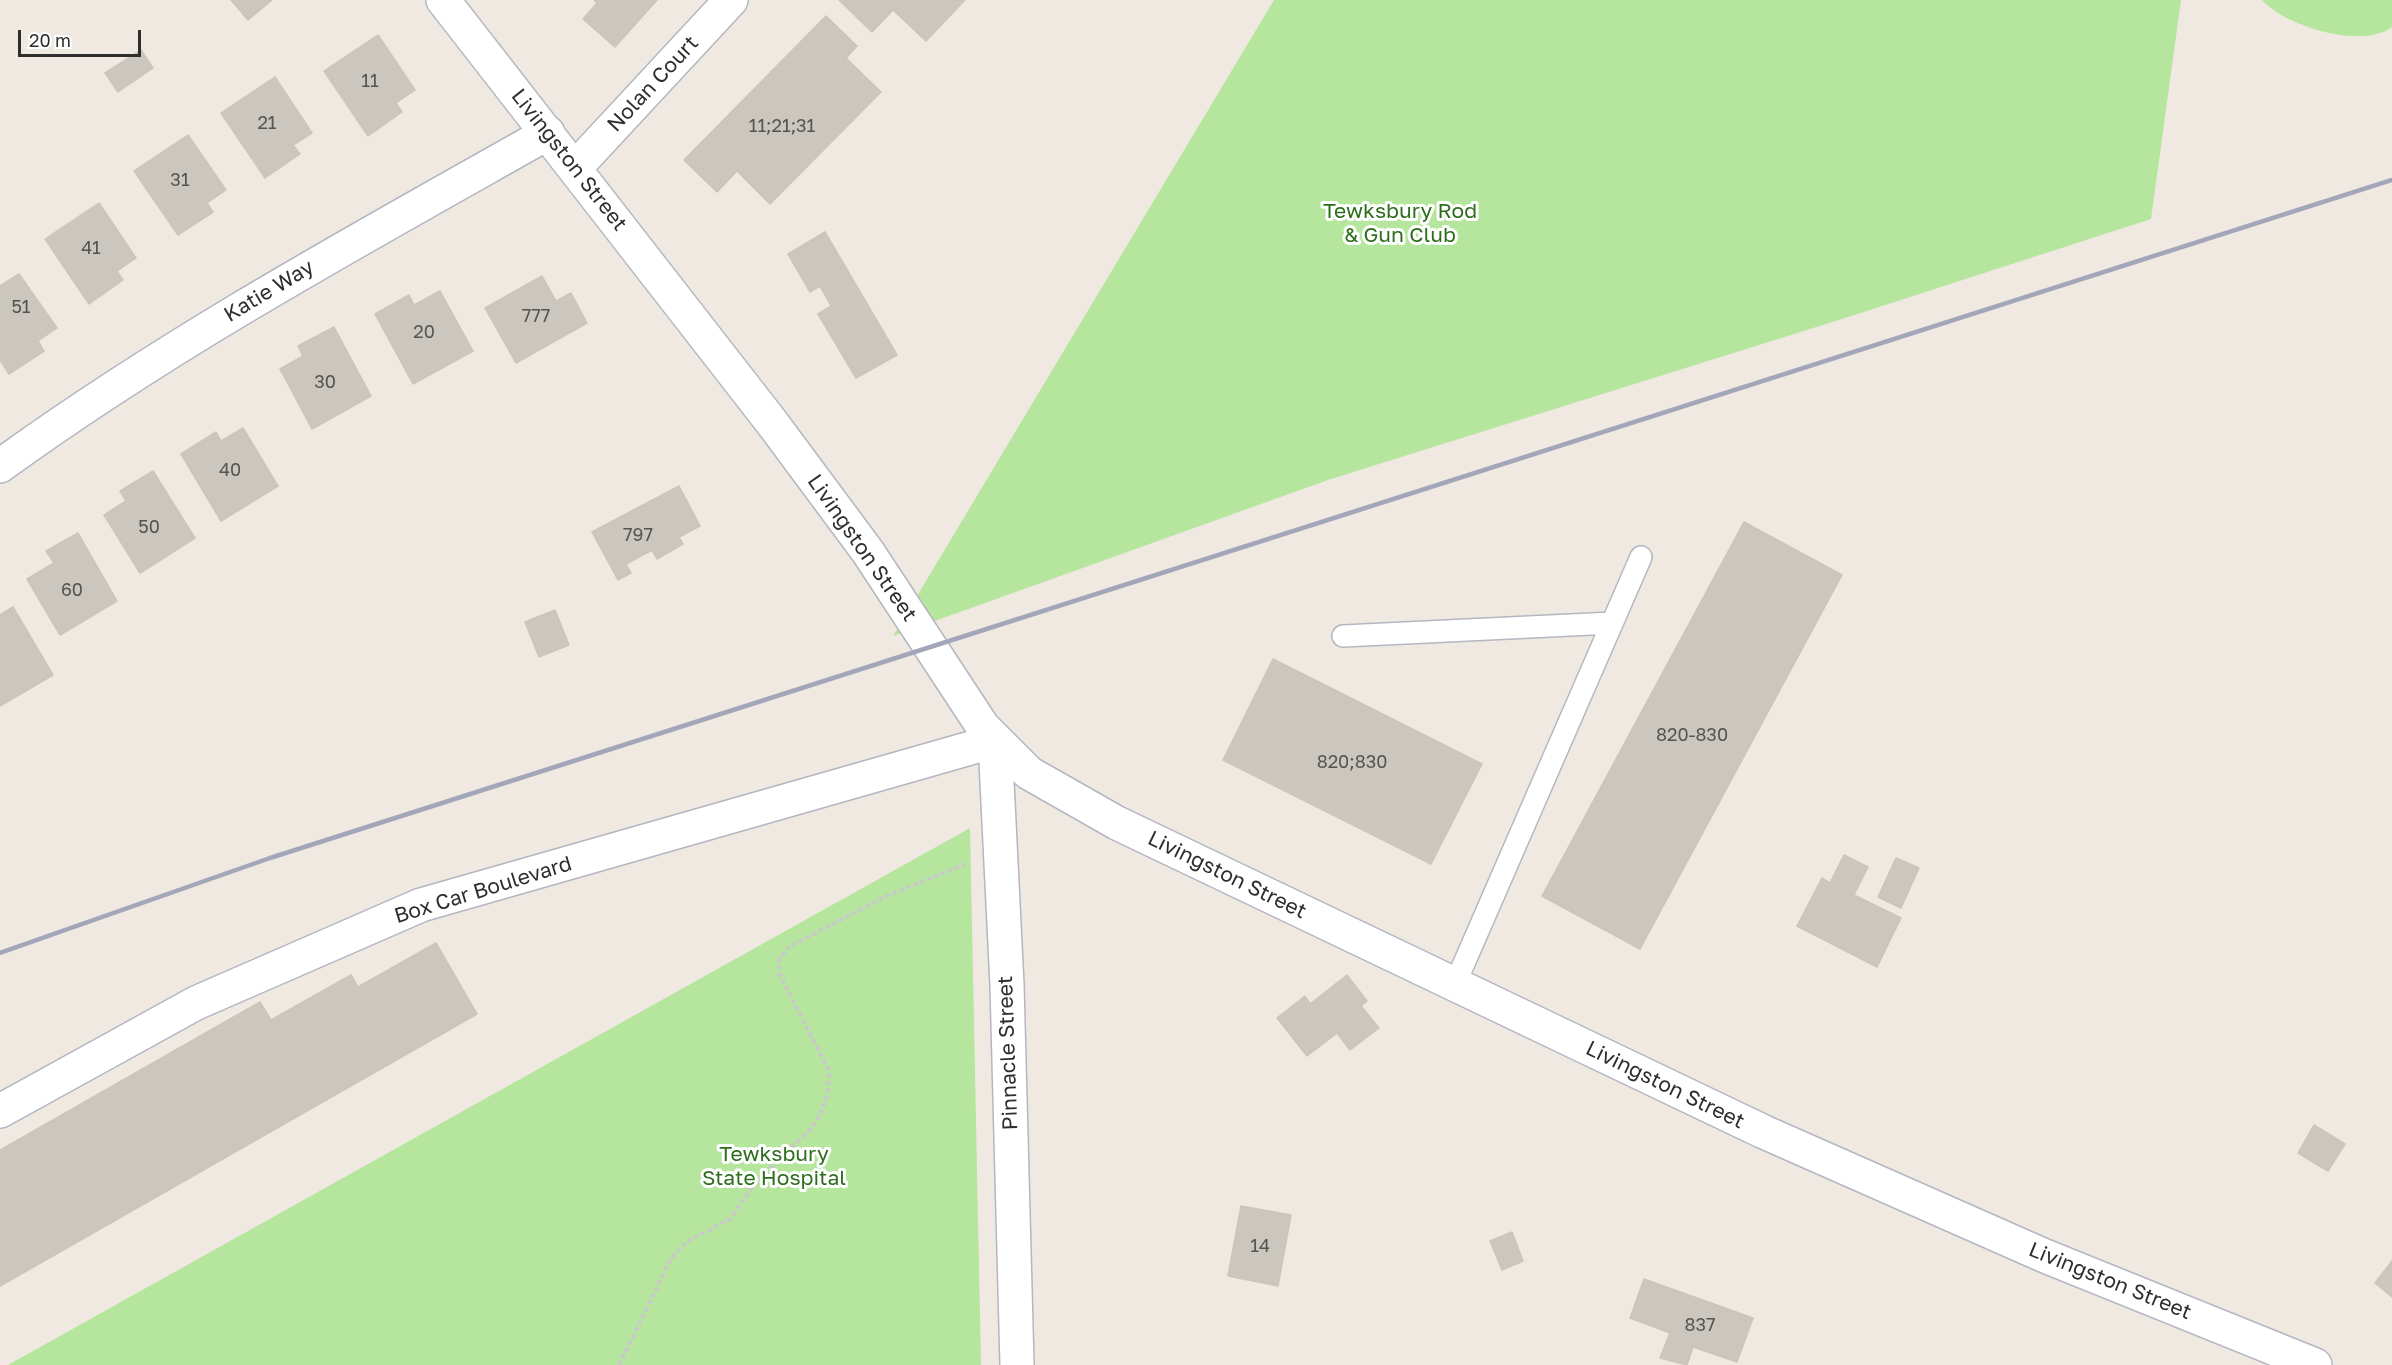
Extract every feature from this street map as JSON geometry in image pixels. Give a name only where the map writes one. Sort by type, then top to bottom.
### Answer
[{"type":"street","name":"Livingston Street","points":[[443,0],[773,424],[861,543],[995,741],[1029,773],[1089,808],[1775,1137],[2045,1256],[2315,1365]]},
{"type":"street","name":"Nolan Court","points":[[575,168],[731,0]]},
{"type":"street","name":"Katie Way","points":[[0,466],[145,368],[273,288],[548,133]]},
{"type":"street","name":"Pinnacle Street","points":[[995,741],[1017,1365]]},
{"type":"street","name":"Box Car Boulevard","points":[[0,1111],[196,1003],[421,905],[995,741]]},
{"type":"lane","points":[[1455,984],[1641,557]]},
{"type":"lane","points":[[1343,636],[1612,623]]},
{"type":"path","points":[[619,1365],[672,1257],[688,1241],[730,1219],[756,1182],[812,1128],[823,1109],[828,1093],[829,1071],[779,973],[778,963],[782,954],[789,947],[882,898],[1000,849]]},
{"type":"green space","name":"Tewksbury Rod & Gun Club","points":[[1274,0],[2181,0],[2151,219],[1842,319],[1328,480],[893,636]]},
{"type":"green space","points":[[2262,0],[2392,0],[2392,27],[2379,34],[2362,36],[2324,32],[2288,18],[2273,10]]},
{"type":"green space","name":"Tewksbury State Hospital","points":[[970,828],[981,1365],[8,1365]]},
{"type":"building","points":[[231,0],[272,0],[248,20]]},
{"type":"building","points":[[594,0],[657,0],[615,47],[583,19],[597,3]]},
{"type":"building","points":[[839,0],[965,0],[926,41],[893,10],[872,32]]},
{"type":"building","points":[[826,16],[857,46],[846,58],[881,92],[770,204],[737,171],[717,192],[684,160]]},
{"type":"building","points":[[378,35],[415,90],[396,103],[402,112],[368,136],[324,71]]},
{"type":"building","points":[[141,50],[153,68],[118,92],[105,73]]},
{"type":"building","points":[[275,77],[312,133],[293,145],[300,154],[265,178],[221,113]]},
{"type":"building","points":[[188,135],[226,190],[207,203],[213,212],[178,235],[134,171]]},
{"type":"building","points":[[99,203],[136,258],[117,271],[123,280],[89,304],[45,239]]},
{"type":"building","points":[[825,232],[897,355],[856,378],[818,314],[831,306],[820,286],[810,292],[788,254]]},
{"type":"building","points":[[19,274],[57,328],[38,341],[44,351],[9,374],[0,360],[0,286]]},
{"type":"building","points":[[542,276],[556,301],[571,293],[587,323],[516,363],[485,308]]},
{"type":"building","points":[[440,291],[473,351],[413,384],[375,314],[409,295],[414,305]]},
{"type":"building","points":[[334,327],[371,396],[312,429],[280,369],[303,356],[298,346]]},
{"type":"building","points":[[243,428],[278,486],[221,521],[181,454],[216,432],[221,441]]},
{"type":"building","points":[[153,471],[195,538],[140,573],[104,515],[126,501],[120,491]]},
{"type":"building","points":[[679,486],[700,526],[679,537],[683,544],[657,559],[652,550],[626,564],[631,573],[618,580],[592,532]]},
{"type":"building","points":[[1744,522],[1842,575],[1640,949],[1542,896]]},
{"type":"building","points":[[78,533],[117,601],[60,635],[27,579],[54,563],[46,551]]},
{"type":"building","points":[[13,607],[53,675],[0,706],[0,615]]},
{"type":"building","points":[[555,610],[569,645],[539,657],[525,622]]},
{"type":"building","points":[[1273,659],[1482,764],[1431,864],[1223,760]]},
{"type":"building","points":[[1844,855],[1868,867],[1854,895],[1901,918],[1877,967],[1797,926],[1822,878],[1830,883]]},
{"type":"building","points":[[1896,858],[1919,868],[1901,908],[1878,897]]},
{"type":"building","points":[[436,943],[477,1014],[0,1286],[0,1150],[260,1002],[271,1020],[351,975],[358,987]]},
{"type":"building","points":[[1347,975],[1367,1001],[1361,1006],[1379,1028],[1350,1050],[1337,1033],[1307,1056],[1277,1018],[1305,996],[1310,1004]]},
{"type":"building","points":[[2314,1125],[2345,1144],[2328,1171],[2298,1153]]},
{"type":"building","points":[[1241,1206],[1291,1215],[1278,1286],[1228,1276]]},
{"type":"building","points":[[1512,1232],[1523,1261],[1502,1270],[1490,1241]]},
{"type":"building","points":[[2392,1261],[2392,1297],[2375,1283]]},
{"type":"building","points":[[1644,1279],[1753,1318],[1737,1362],[1693,1347],[1687,1365],[1660,1358],[1670,1333],[1630,1318]]},
{"type":"railway","points":[[0,953],[270,858],[2392,180]]}]
